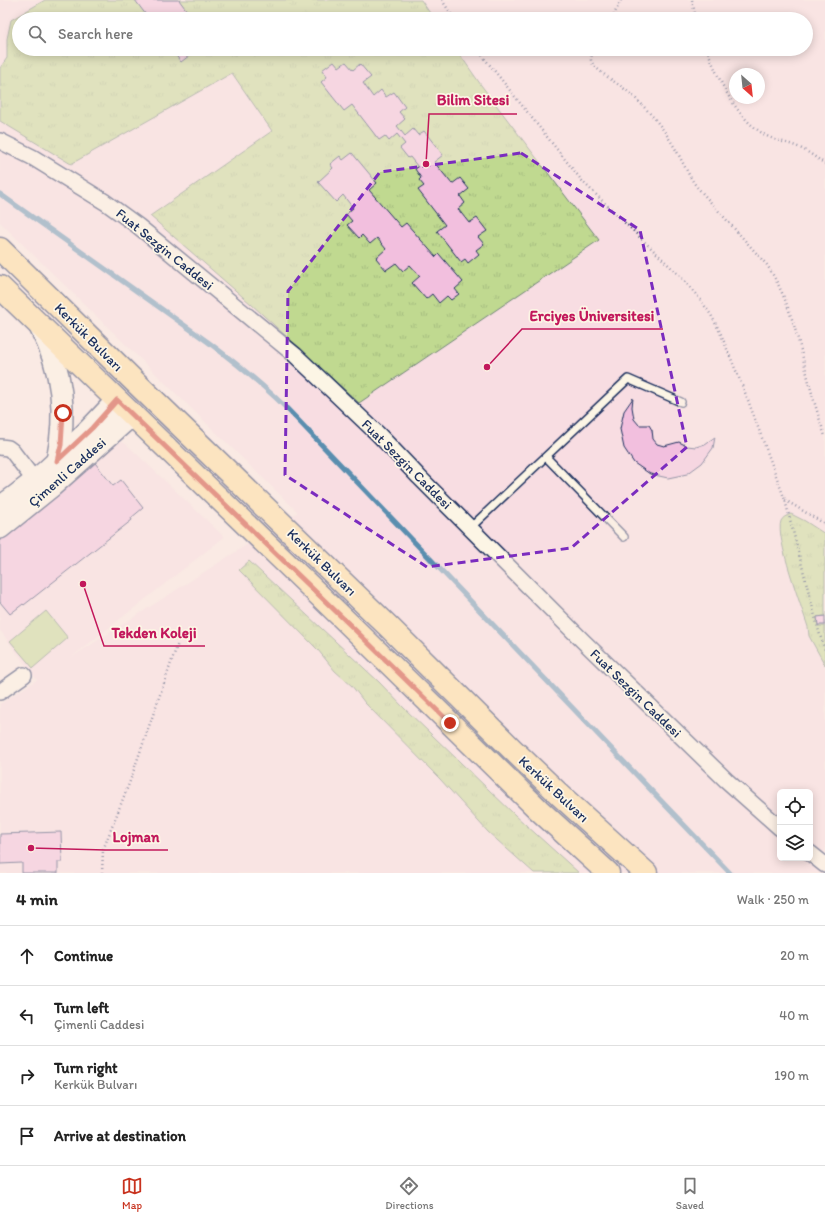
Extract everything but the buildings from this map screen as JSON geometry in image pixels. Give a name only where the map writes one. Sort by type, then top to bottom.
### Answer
[{"type":"main road","name":"Kerkük Bulvarı","points":[[0,249],[131,378],[384,622],[512,749],[646,873]]},
{"type":"main road","name":"Kerkük Bulvarı","points":[[0,286],[539,810],[608,873]]},
{"type":"street","name":"Fuat Sezgin Caddesi","points":[[0,141],[32,157],[105,202],[149,234],[295,355],[337,394],[470,528],[726,780],[777,825]]},
{"type":"street","points":[[39,325],[54,359],[62,396],[62,429],[57,461]]},
{"type":"street","name":"Çimenli Caddesi","points":[[0,507],[35,480],[92,428],[125,407]]},
{"type":"street","name":"Çimenli Caddesi","points":[[0,528],[58,481],[125,407]]},
{"type":"street","points":[[0,447],[8,448],[12,451],[35,480]]},
{"type":"street","points":[[0,692],[24,675]]},
{"type":"street","points":[[813,855],[825,865]]},
{"type":"lane","points":[[470,528],[628,379],[681,402]]},
{"type":"lane","points":[[546,457],[624,537]]},
{"type":"path","points":[[442,0],[450,12]]},
{"type":"path","points":[[615,12],[621,0]]},
{"type":"path","points":[[692,0],[695,12]]},
{"type":"path","points":[[483,56],[583,182],[681,277],[700,299],[720,332],[746,395],[785,500],[825,650]]},
{"type":"path","points":[[592,56],[591,60],[596,69],[628,91],[652,116],[673,144],[690,178],[767,265],[776,278],[788,306],[802,353],[812,396],[825,436]]},
{"type":"path","points":[[710,56],[724,86],[740,112],[747,120],[767,136],[804,150],[825,164]]},
{"type":"path","points":[[785,500],[825,524]]},
{"type":"path","points":[[102,873],[103,850],[130,781],[178,643]]},
{"type":"highlighted area","points":[[521,153],[640,230],[687,447],[571,548],[427,567],[285,475],[288,291],[380,172]]},
{"type":"shaded area","points":[[0,0],[825,0],[825,873],[0,873],[0,704],[37,680],[0,630],[0,531],[112,441],[120,441],[126,444],[224,537],[69,659],[298,512],[0,222]]},
{"type":"green space","points":[[45,0],[421,0],[429,12],[25,12]]},
{"type":"green space","points":[[11,20],[12,56],[461,56],[481,85],[599,240],[359,403],[251,304],[150,216],[272,131],[232,73],[71,164],[0,121],[0,68],[7,58],[7,39]]},
{"type":"green space","points":[[791,514],[825,534],[825,616],[817,617],[818,626],[825,626],[825,665],[809,636],[808,627],[785,557],[780,529],[781,521]]},
{"type":"green space","points":[[249,561],[379,682],[515,815],[579,873],[534,873],[488,832],[440,779],[365,703],[352,686],[335,671],[318,650],[239,570]]},
{"type":"green space","points":[[46,611],[68,638],[33,668],[10,641]]},
{"type":"waterway","points":[[0,194],[208,342],[243,369],[276,398],[730,873]]},
{"type":"place","name":"Bilim Sitesi","points":[[426,164]]},
{"type":"place","name":"Erciyes Üniversitesi","points":[[487,367]]},
{"type":"place","name":"Tekden Koleji","points":[[83,584]]},
{"type":"place","name":"Lojman","points":[[31,848]]},
{"type":"route","points":[[63,413],[61,445],[57,461],[92,428],[117,400],[450,723]]}]
